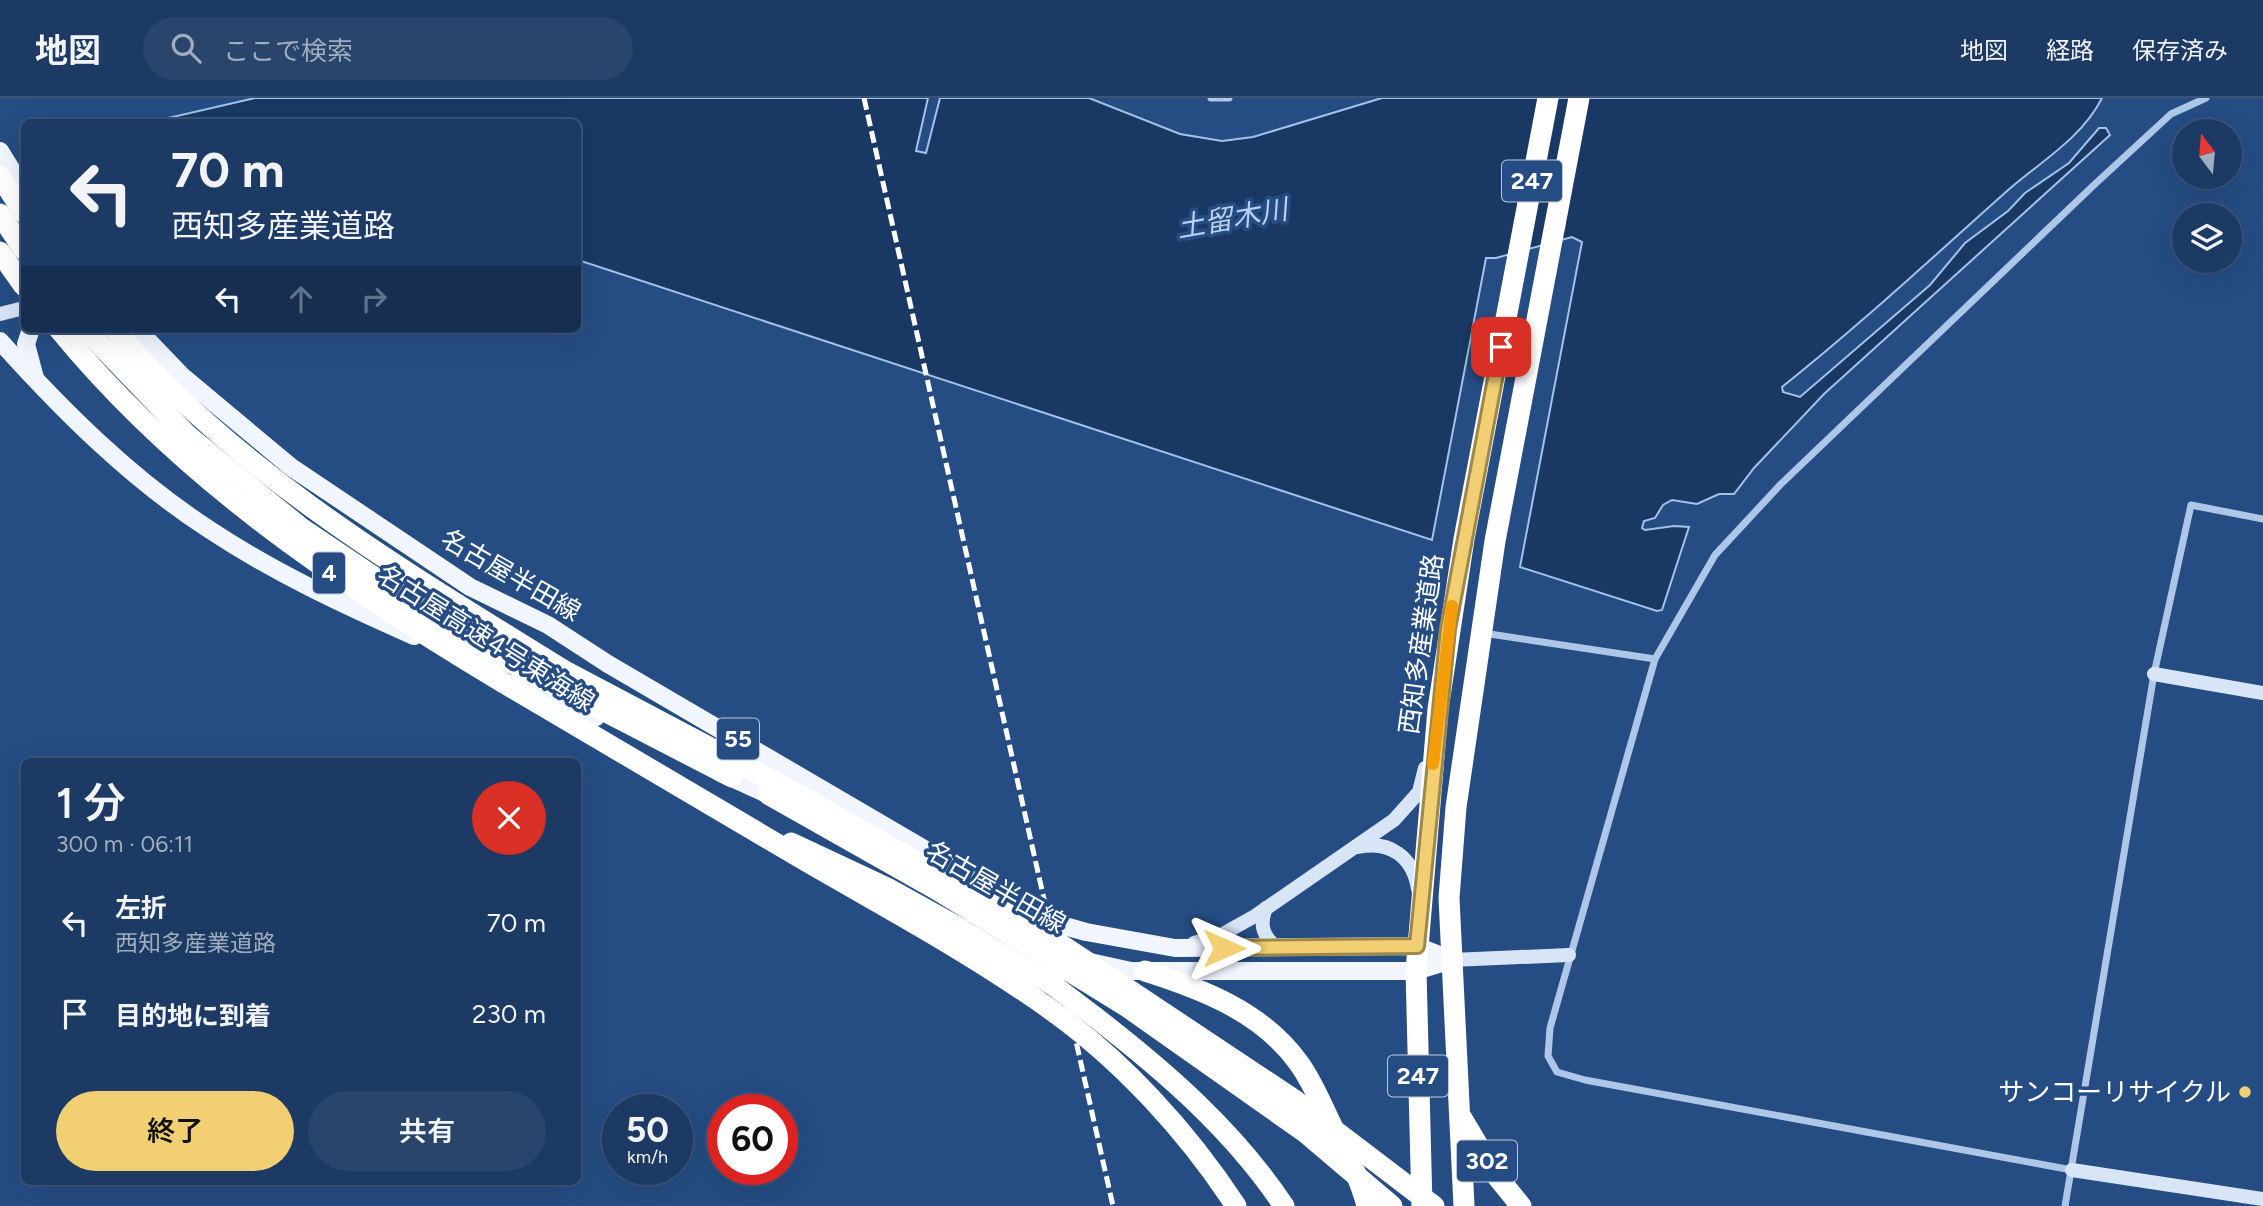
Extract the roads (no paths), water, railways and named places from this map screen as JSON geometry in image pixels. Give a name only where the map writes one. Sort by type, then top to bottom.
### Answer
[{"type":"highway","name":"西知多産業道路","points":[[1424,1206],[1417,946],[1448,629],[1548,98]]},
{"type":"highway","name":"247","points":[[1464,1206],[1449,898],[1455,807],[1480,633],[1579,98]]},
{"type":"highway","points":[[0,176],[21,208]]},
{"type":"highway","points":[[0,214],[21,246]]},
{"type":"highway","points":[[0,252],[21,282]]},
{"type":"highway","name":"名古屋高速4号東海線","points":[[61,333],[92,370],[159,438],[229,499],[295,549],[392,615],[716,808]]},
{"type":"highway","points":[[89,333],[171,420],[243,483],[301,528],[469,641],[732,777]]},
{"type":"highway","name":"名古屋高速4号東海線","points":[[118,333],[170,390],[284,488],[403,571],[563,670]]},
{"type":"highway","points":[[563,670],[756,772],[1057,942],[1296,1101],[1434,1206]]},
{"type":"highway","points":[[563,670],[676,740],[947,896],[1104,991],[1306,1133],[1392,1206]]},
{"type":"highway","points":[[716,808],[887,888],[1011,957],[1095,1017],[1199,1105],[1259,1168],[1284,1206]]},
{"type":"highway","points":[[716,808],[952,946],[1050,1009],[1085,1036],[1147,1095],[1195,1150],[1236,1206]]},
{"type":"highway","points":[[1145,971],[1208,993],[1258,1022],[1281,1041],[1311,1082],[1362,1187],[1367,1206]]},
{"type":"highway","name":"302","points":[[1459,1112],[1495,1174],[1521,1206]]},
{"type":"highway","points":[[1404,1184],[1424,1206]]},
{"type":"main road","points":[[0,151],[21,185]]},
{"type":"main road","points":[[30,333],[26,344],[36,381]]},
{"type":"main road","name":"名古屋半田線","points":[[141,333],[182,376],[291,467],[470,587],[548,625],[640,683],[1047,921],[1086,932],[1175,947],[1417,946],[1452,960]]},
{"type":"main road","name":"名古屋半田線","points":[[0,341],[96,440],[151,488],[209,530],[270,567],[327,597],[858,836],[1058,954],[1145,971],[1416,971],[1452,960]]},
{"type":"street","points":[[1211,98],[1229,98]]},
{"type":"street","points":[[2206,98],[2171,114],[1781,484],[1715,555],[1655,659],[1569,955],[1550,1028],[1548,1056],[1557,1072],[1618,1088],[2071,1170],[2263,1199]]},
{"type":"street","points":[[0,313],[21,309]]},
{"type":"street","points":[[2065,1206],[2154,674],[2191,505],[2263,519]]},
{"type":"street","points":[[1175,947],[1221,935],[1266,908],[1394,820],[1419,792],[1448,629]]},
{"type":"street","points":[[1480,633],[1655,659]]},
{"type":"street","points":[[2154,674],[2263,693]]},
{"type":"street","points":[[1354,848],[1380,845],[1400,854],[1413,869],[1420,898]]},
{"type":"street","points":[[1266,908],[1262,927],[1265,936],[1277,948]]},
{"type":"street","points":[[1452,960],[1569,955]]},
{"type":"water","name":"土留木川","points":[[255,98],[928,98],[916,151],[926,153],[940,98],[1089,98],[1180,134],[1222,141],[1253,137],[1382,98],[2102,98],[2094,112],[2059,149],[1782,387],[1783,392],[1800,397],[1930,285],[1965,243],[2008,211],[2025,193],[2069,163],[2099,128],[2106,128],[2110,135],[1824,394],[1754,468],[1734,494],[1719,494],[1697,504],[1672,500],[1663,505],[1655,518],[1644,521],[1642,528],[1645,530],[1689,527],[1662,610],[1657,611],[1520,567],[1582,242],[1572,237],[1496,258],[1486,258],[1432,540],[581,261],[581,119],[164,119]]},
{"type":"railway","points":[[864,98],[1113,1206]]},
{"type":"place","name":"サンコーリサイクル","points":[[2245,1092]]}]
